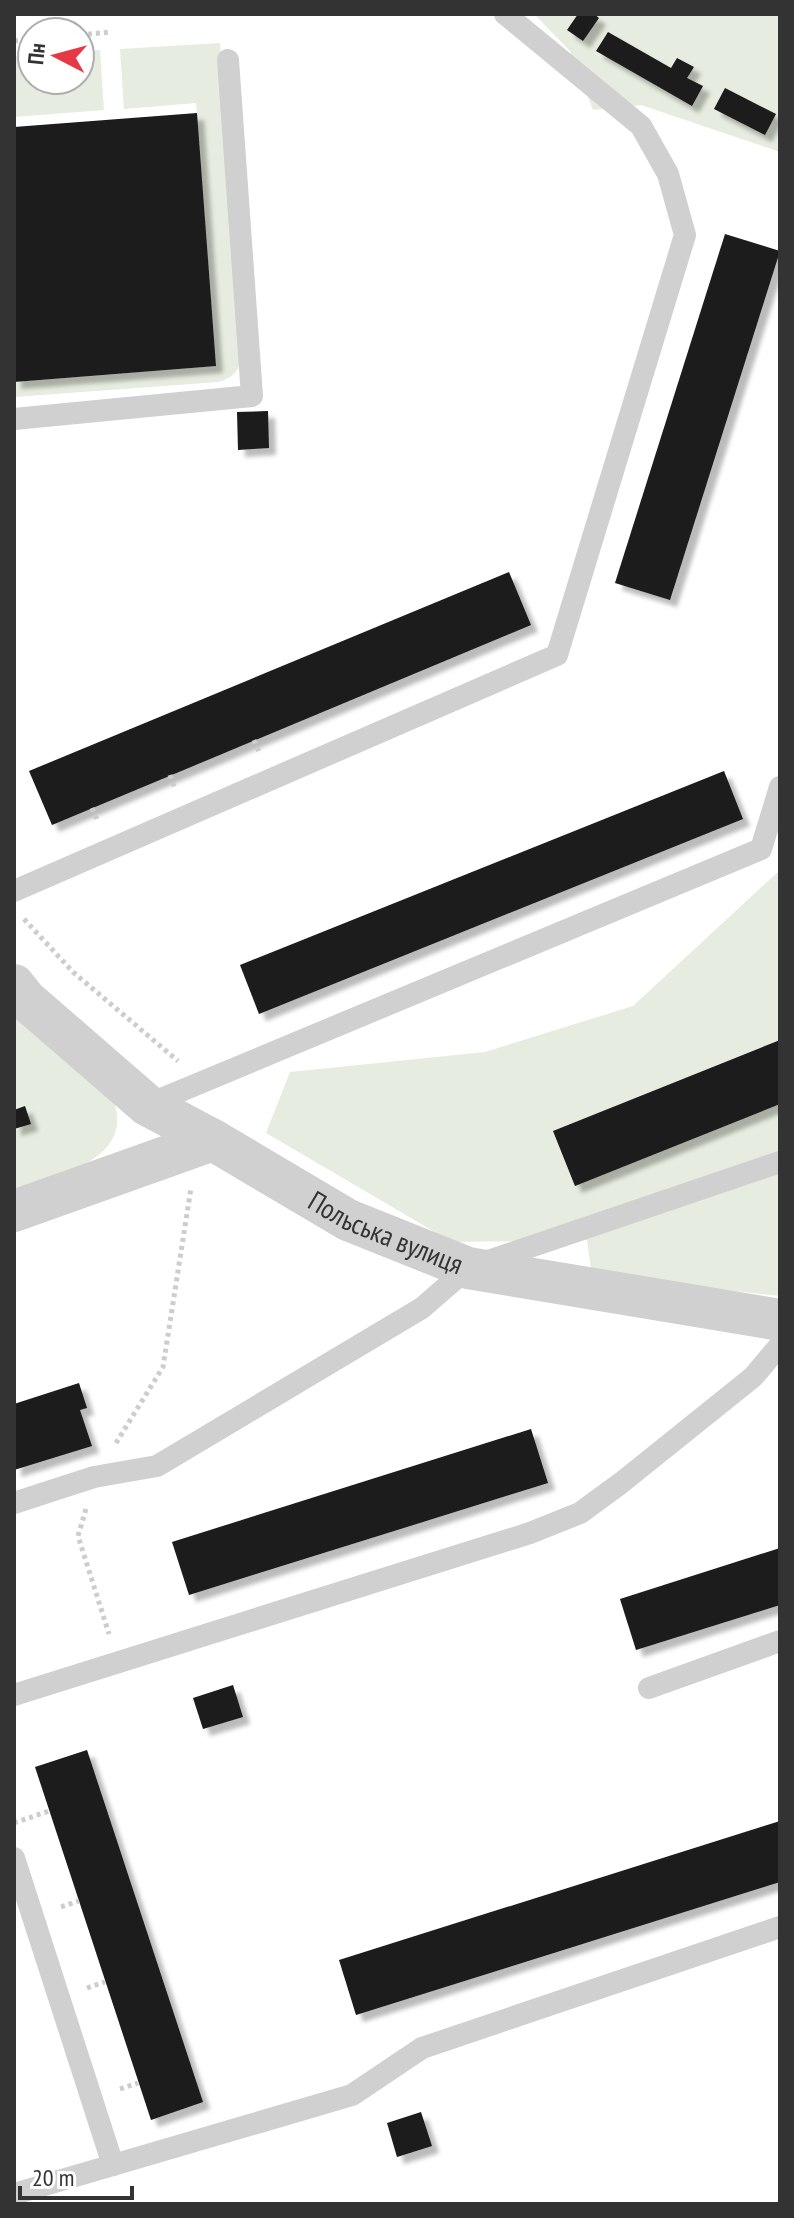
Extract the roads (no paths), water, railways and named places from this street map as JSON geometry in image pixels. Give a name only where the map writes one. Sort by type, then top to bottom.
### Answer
[{"type":"street","name":"Польська вулиця","points":[[14,985],[26,1000],[147,1105],[348,1220],[468,1268],[780,1320]]},
{"type":"street","points":[[14,1211],[213,1140]]},
{"type":"lane","points":[[14,891],[557,655],[685,235],[668,174],[641,126],[505,14]]},
{"type":"lane","points":[[14,419],[252,396],[228,60]]},
{"type":"lane","points":[[147,1105],[761,849],[780,787]]},
{"type":"lane","points":[[14,1503],[94,1477],[157,1466],[422,1308],[468,1268],[780,1162]]},
{"type":"lane","points":[[14,1695],[530,1533],[580,1513],[753,1377],[780,1345]]},
{"type":"lane","points":[[649,1688],[780,1641]]},
{"type":"lane","points":[[14,1858],[113,2165]]},
{"type":"lane","points":[[14,2194],[352,2095],[422,2048],[780,1927]]}]
